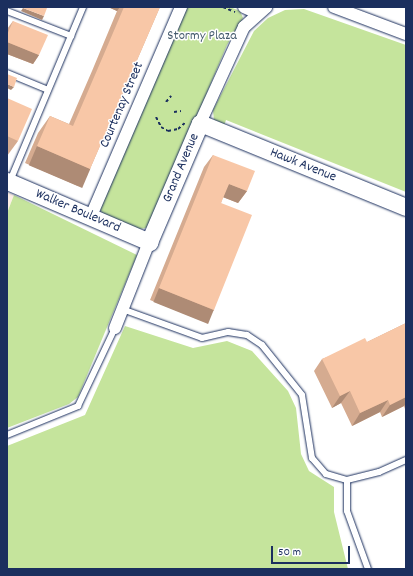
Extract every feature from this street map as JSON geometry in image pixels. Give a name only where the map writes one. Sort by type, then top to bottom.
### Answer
[{"type":"street","name":"Courtenay Street","points":[[91,216],[181,7]]},
{"type":"street","points":[[334,7],[406,34]]},
{"type":"street","points":[[241,11],[262,10]]},
{"type":"street","name":"Grand Avenue","points":[[114,328],[149,242],[192,122],[244,27],[262,10]]},
{"type":"street","name":"Hawk Avenue","points":[[192,122],[406,207]]},
{"type":"street","name":"Walker Boulevard","points":[[8,184],[91,216],[149,242]]},
{"type":"lane","points":[[8,184],[82,7]]},
{"type":"lane","points":[[7,11],[70,36]]},
{"type":"lane","points":[[7,73],[48,90]]},
{"type":"lane","points":[[28,118],[35,120]]},
{"type":"lane","points":[[122,310],[202,338],[228,332],[247,335],[262,345],[302,395],[312,458],[326,474],[347,480],[379,472],[406,460]]},
{"type":"lane","points":[[7,435],[78,406],[114,328]]},
{"type":"lane","points":[[347,480],[347,511],[368,569]]},
{"type":"path","points":[[223,7],[241,11]]},
{"type":"path","points":[[166,102],[171,96]]},
{"type":"path","points":[[174,112],[181,111]]},
{"type":"path","points":[[156,117],[162,127],[168,131],[178,129],[192,122]]},
{"type":"shaded area","points":[[7,192],[14,195],[7,213]]},
{"type":"green space","name":"Stormy Plaza","points":[[185,7],[230,7],[240,11],[243,18],[227,45],[150,227],[136,230],[102,213],[100,209]]},
{"type":"green space","points":[[304,9],[406,45],[406,192],[226,120],[224,126],[214,121],[213,110],[254,31],[268,18],[285,10]]},
{"type":"green space","points":[[14,195],[137,255],[78,397],[69,404],[7,428],[7,213]]},
{"type":"green space","points":[[125,326],[193,348],[227,341],[252,351],[288,391],[296,408],[301,454],[309,471],[334,487],[334,512],[348,569],[7,569],[7,446],[85,415]]},
{"type":"building","points":[[23,7],[44,7],[47,8],[44,16]]},
{"type":"building","points":[[124,7],[160,7],[90,169],[37,146],[50,116],[73,126]]},
{"type":"building","points":[[13,21],[48,35],[39,55],[7,42],[7,35]]},
{"type":"building","points":[[7,74],[17,78],[14,87],[7,84]]},
{"type":"building","points":[[7,98],[32,109],[18,141],[7,136]]},
{"type":"building","points":[[213,155],[255,171],[247,191],[229,184],[221,203],[252,215],[214,310],[159,288]]},
{"type":"building","points":[[406,323],[406,397],[390,405],[388,400],[360,413],[350,391],[340,396],[322,359],[365,338],[367,342]]}]
